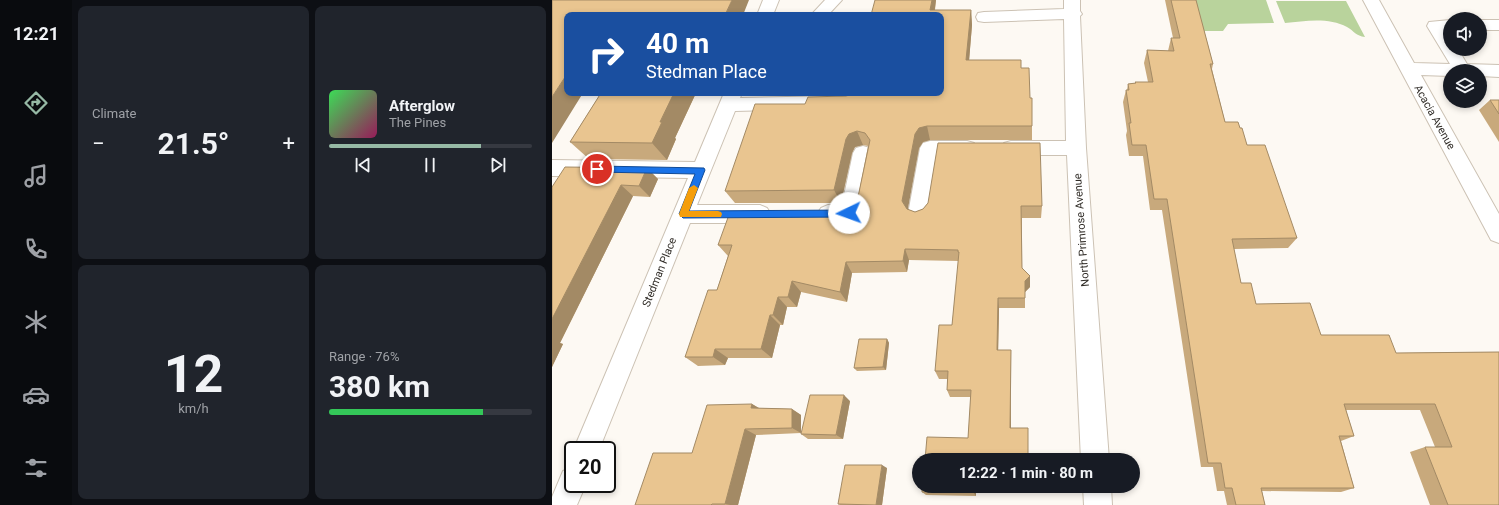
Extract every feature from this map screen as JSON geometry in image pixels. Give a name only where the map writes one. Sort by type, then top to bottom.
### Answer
[{"type":"street","points":[[766,12],[771,0]]},
{"type":"street","points":[[822,12],[834,0]]},
{"type":"street","name":"Acacia Avenue","points":[[1371,0],[1499,234]]},
{"type":"street","points":[[984,17],[1073,7]]},
{"type":"street","name":"North Primrose Avenue","points":[[1073,7],[1076,148],[1096,453]]},
{"type":"street","points":[[1443,25],[1435,26],[1443,39]]},
{"type":"street","points":[[1487,25],[1499,25]]},
{"type":"street","points":[[1408,69],[1443,70]]},
{"type":"street","points":[[1487,71],[1499,71]]},
{"type":"street","points":[[730,99],[851,102]]},
{"type":"street","name":"Stedman Place","points":[[590,441],[730,99]]},
{"type":"street","points":[[919,214],[930,148],[1076,148]]},
{"type":"street","points":[[806,214],[849,213],[852,209],[863,153]]},
{"type":"street","points":[[552,168],[701,170]]},
{"type":"street","points":[[683,214],[775,214]]},
{"type":"street","points":[[563,505],[568,493]]},
{"type":"street","points":[[1097,493],[1098,505]]},
{"type":"green space","points":[[1192,0],[1266,0],[1274,23],[1228,24],[1223,31],[1200,31]]},
{"type":"green space","points":[[1276,1],[1346,1],[1365,37],[1357,34],[1347,27],[1333,22],[1317,20],[1285,23]]},
{"type":"building","points":[[552,0],[732,0],[726,12],[564,12],[564,79],[552,97]]},
{"type":"building","points":[[875,0],[932,0],[930,10],[971,10],[966,60],[1021,60],[1021,68],[1029,68],[1030,98],[1032,98],[1032,126],[927,126],[919,128],[915,134],[902,201],[907,209],[915,212],[923,209],[928,203],[938,143],[1040,143],[1042,206],[1021,206],[1022,268],[1030,276],[1025,281],[1025,298],[998,298],[997,350],[1011,350],[1010,428],[1028,428],[1028,453],[926,453],[927,437],[968,438],[971,390],[947,390],[948,371],[935,371],[939,325],[952,325],[958,250],[905,249],[903,261],[846,262],[840,292],[792,281],[788,297],[778,297],[773,315],[770,315],[761,349],[715,349],[713,357],[685,357],[708,290],[717,290],[732,245],[718,245],[730,212],[843,211],[851,208],[858,197],[870,140],[865,133],[857,131],[849,134],[846,139],[834,190],[725,191],[755,104],[805,104],[808,97],[944,96],[944,12],[872,12]]},
{"type":"building","points":[[1171,0],[1196,0],[1213,64],[1210,64],[1225,122],[1238,122],[1240,128],[1242,128],[1247,145],[1265,145],[1297,238],[1232,239],[1241,283],[1251,283],[1256,304],[1310,303],[1321,335],[1389,335],[1396,353],[1499,352],[1499,505],[1448,505],[1425,447],[1452,447],[1435,404],[1344,404],[1354,436],[1339,436],[1354,488],[1261,488],[1265,505],[1236,505],[1232,488],[1225,488],[1221,463],[1208,463],[1167,199],[1154,199],[1146,145],[1132,145],[1129,123],[1131,123],[1126,90],[1129,90],[1128,84],[1136,83],[1135,82],[1153,82],[1147,50],[1174,51],[1171,38],[1180,38]]},
{"type":"building","points":[[599,96],[673,96],[652,143],[570,142]]},
{"type":"building","points":[[1490,100],[1499,100],[1499,114]]},
{"type":"building","points":[[565,167],[647,168],[639,186],[621,185],[552,319],[552,187]]},
{"type":"building","points":[[859,339],[887,339],[883,367],[854,368]]},
{"type":"building","points":[[810,395],[844,395],[836,435],[801,434]]},
{"type":"building","points":[[752,404],[751,408],[792,409],[792,428],[745,429],[725,504],[635,505],[653,453],[692,453],[707,405]]},
{"type":"building","points":[[845,465],[882,465],[876,505],[838,504]]},
{"type":"slow traffic","points":[[694,188],[683,214],[718,214]]},
{"type":"route","points":[[597,169],[701,170],[683,214],[849,213]]}]
